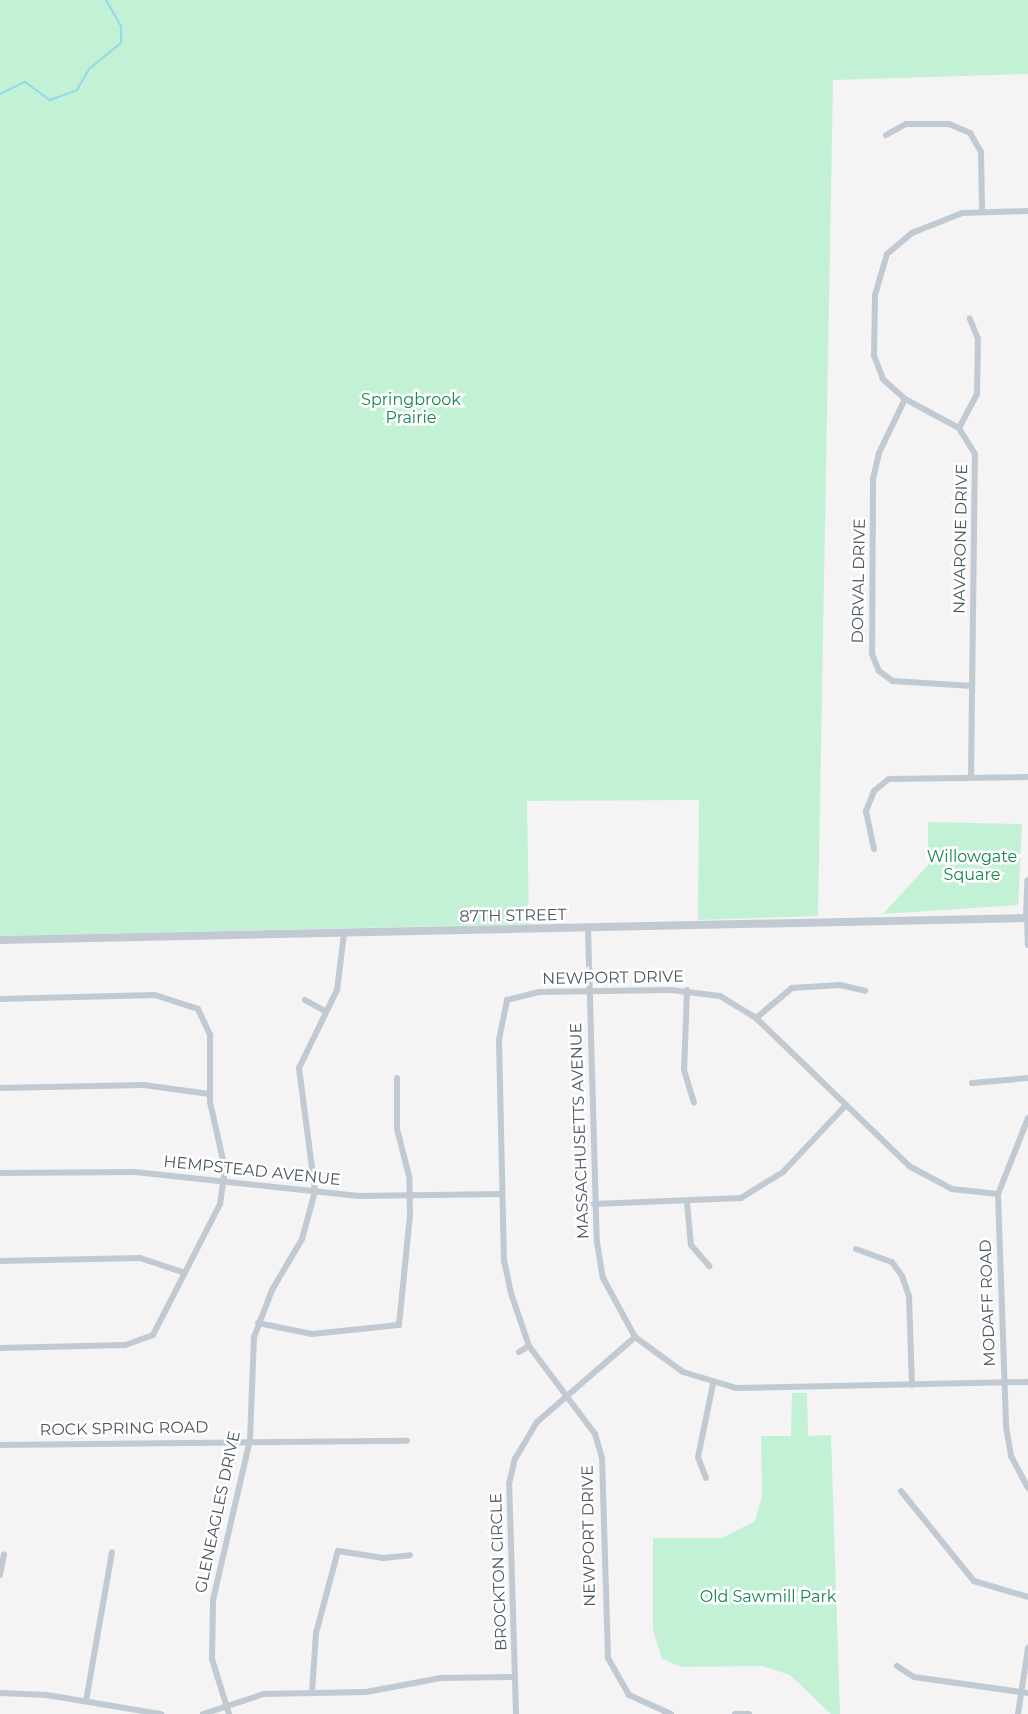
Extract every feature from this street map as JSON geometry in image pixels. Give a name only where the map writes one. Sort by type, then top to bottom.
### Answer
[{"type":"street","points":[[886,135],[906,124],[949,124],[970,133],[981,152],[982,211]]},
{"type":"street","points":[[970,319],[978,339],[977,394],[959,428],[905,399],[883,379],[874,355],[880,269],[892,248],[912,233],[982,211],[1028,211]]},
{"type":"street","name":"DORVAL DRIVE","points":[[905,399],[879,453],[873,478],[872,654],[879,671],[893,681],[972,686]]},
{"type":"street","name":"NAVARONE DRIVE","points":[[959,428],[976,464],[971,777]]},
{"type":"street","points":[[874,849],[866,811],[883,782],[905,776],[1028,777]]},
{"type":"street","points":[[1028,881],[1028,945]]},
{"type":"street","name":"87TH STREET","points":[[0,940],[1028,918]]},
{"type":"street","name":"MASSACHUSETTS AVENUE","points":[[588,928],[594,1204],[603,1278],[635,1337],[672,1366],[713,1384],[756,1390],[1028,1382]]},
{"type":"street","name":"GLENEAGLES DRIVE","points":[[229,1714],[213,1659],[211,1615],[250,1440],[250,1368],[258,1323],[302,1239],[315,1191],[299,1068],[343,968],[344,934]]},
{"type":"street","points":[[756,1018],[792,988],[840,985],[865,991]]},
{"type":"street","points":[[687,990],[684,1070],[694,1102]]},
{"type":"street","name":"NEWPORT DRIVE","points":[[671,1714],[629,1695],[608,1658],[602,1458],[595,1434],[530,1346],[504,1262],[499,1040],[507,1000],[590,991],[687,990],[720,996],[756,1018],[846,1106],[931,1181],[999,1194]]},
{"type":"street","points":[[0,999],[155,995],[191,1004],[210,1035],[209,1094],[225,1182],[220,1204],[182,1272],[164,1321],[146,1340],[114,1346],[0,1348]]},
{"type":"street","points":[[305,1000],[325,1011]]},
{"type":"street","points":[[258,1323],[312,1334],[399,1325],[409,1196],[397,1129],[397,1078]]},
{"type":"street","points":[[972,1083],[1028,1078]]},
{"type":"street","points":[[0,1088],[144,1085],[209,1094]]},
{"type":"street","points":[[594,1204],[687,1203],[741,1198],[764,1187],[846,1106]]},
{"type":"street","name":"MODAFF ROAD","points":[[1028,1118],[999,1194],[1005,1383],[1011,1456],[1028,1488]]},
{"type":"street","name":"HEMPSTEAD AVENUE","points":[[0,1173],[102,1171],[315,1191],[409,1196],[502,1194]]},
{"type":"street","points":[[687,1203],[691,1245],[709,1266]]},
{"type":"street","points":[[856,1250],[892,1262],[902,1276],[909,1296],[912,1385]]},
{"type":"street","points":[[0,1261],[140,1258],[182,1272]]},
{"type":"street","name":"BROCKTON CIRCLE","points":[[516,1714],[510,1484],[525,1439],[566,1396],[635,1337]]},
{"type":"street","points":[[519,1352],[530,1346]]},
{"type":"street","points":[[706,1478],[698,1457],[713,1384]]},
{"type":"street","name":"ROCK SPRING ROAD","points":[[0,1445],[250,1440],[408,1441]]},
{"type":"street","points":[[901,1491],[974,1581],[1028,1597]]},
{"type":"street","points":[[312,1693],[316,1633],[338,1551],[383,1558],[410,1555]]},
{"type":"street","points":[[86,1701],[111,1552]]},
{"type":"street","points":[[0,1575],[4,1554]]},
{"type":"street","points":[[1018,1714],[1024,1693],[1028,1647]]},
{"type":"street","points":[[897,1666],[914,1677],[1024,1693]]},
{"type":"street","points":[[203,1714],[255,1696],[366,1692],[441,1678],[515,1677]]},
{"type":"street","points":[[0,1693],[86,1701],[161,1714]]},
{"type":"street","points":[[735,1714],[749,1714]]},
{"type":"green space","name":"Springbrook Prairie","points":[[0,0],[1028,0],[1028,74],[833,80],[818,916],[698,920],[699,800],[527,801],[529,924],[0,936]]},
{"type":"green space","name":"Willowgate Square","points":[[928,822],[1022,824],[1018,905],[883,914],[928,865]]},
{"type":"green space","name":"Old Sawmill Park","points":[[792,1393],[807,1393],[808,1436],[831,1435],[840,1714],[831,1714],[790,1675],[763,1666],[682,1667],[662,1659],[653,1630],[653,1538],[722,1538],[755,1521],[762,1496],[761,1436],[791,1436]]},
{"type":"waterway","points":[[0,94],[25,82],[50,100],[77,90],[89,69],[121,43],[121,26],[106,0]]}]
